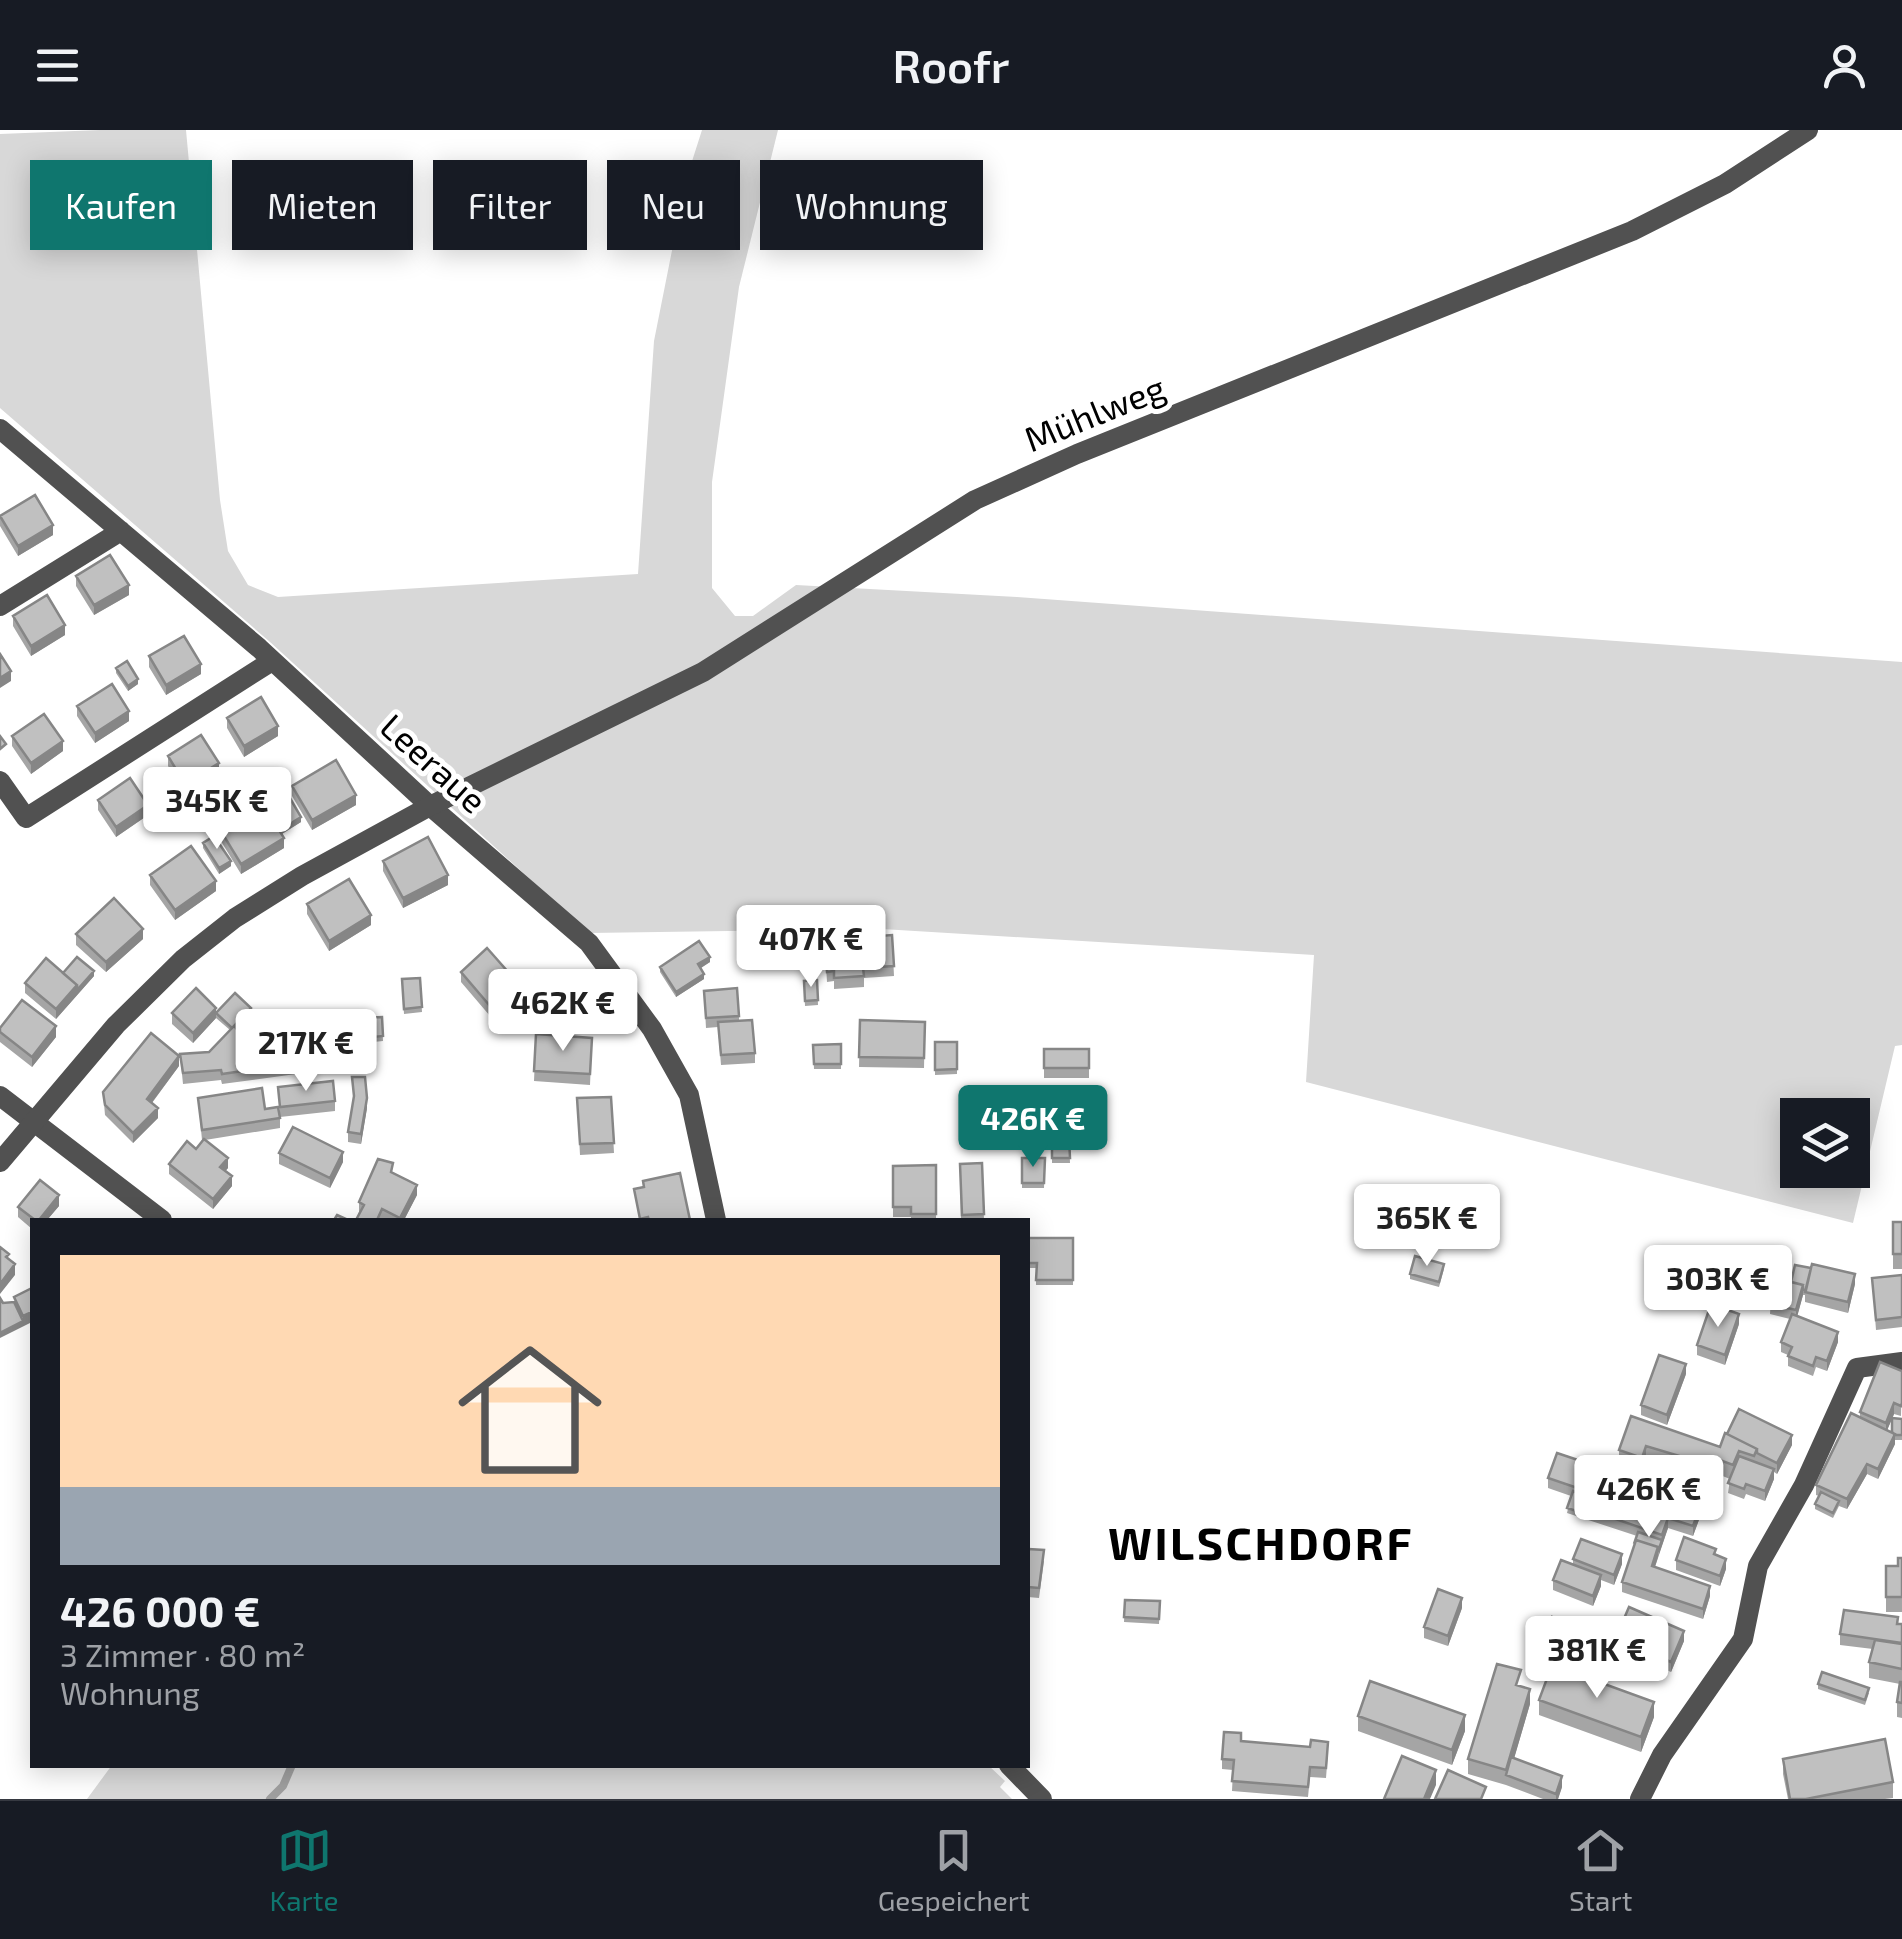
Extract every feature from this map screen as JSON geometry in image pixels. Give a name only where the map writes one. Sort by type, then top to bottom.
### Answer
[{"type":"street","name":"Mühlweg","points":[[0,1162],[116,1025],[183,959],[235,918],[302,876],[430,806],[703,672],[975,500],[1077,454],[1632,231],[1725,184],[1808,130]]},
{"type":"street","name":"Leeraue","points":[[0,428],[272,661],[430,806],[589,943],[652,1029],[690,1095],[716,1218]]},
{"type":"street","points":[[0,606],[121,531]]},
{"type":"street","points":[[0,781],[26,818],[272,661]]},
{"type":"street","points":[[0,1096],[159,1218]]},
{"type":"street","points":[[1640,1799],[1662,1756],[1744,1638],[1758,1566],[1804,1486],[1857,1368],[1902,1362]]},
{"type":"street","points":[[1013,1768],[1042,1799]]},
{"type":"shaded area","points":[[186,130],[189,160],[30,160],[30,250],[197,250],[220,500],[228,551],[248,585],[278,597],[638,574],[654,341],[672,250],[740,250],[740,160],[692,160],[702,130],[778,130],[771,160],[760,160],[760,202],[739,287],[712,482],[712,588],[735,616],[753,616],[796,585],[1017,597],[1902,662],[1902,1045],[1895,1046],[1870,1151],[1870,1098],[1780,1098],[1780,1188],[1861,1188],[1853,1223],[1306,1082],[1314,955],[882,929],[589,933],[270,642],[0,408],[0,134]]},
{"type":"shaded area","points":[[110,1768],[991,1768],[1005,1781],[1000,1787],[1012,1799],[87,1799]]},
{"type":"building","points":[[35,495],[53,525],[18,546],[0,516]]},
{"type":"building","points":[[110,555],[129,585],[94,605],[76,576]]},
{"type":"building","points":[[47,595],[65,625],[31,646],[13,616]]},
{"type":"building","points":[[184,636],[201,664],[166,685],[149,656]]},
{"type":"building","points":[[0,654],[11,671],[0,678]]},
{"type":"building","points":[[127,661],[138,679],[128,686],[116,668]]},
{"type":"building","points":[[112,684],[129,711],[95,733],[77,706]]},
{"type":"building","points":[[261,697],[278,726],[244,746],[227,718]]},
{"type":"building","points":[[44,714],[63,741],[31,763],[12,736]]},
{"type":"building","points":[[201,735],[219,763],[185,784],[168,756]]},
{"type":"building","points":[[336,760],[356,795],[312,820],[292,786]]},
{"type":"building","points":[[130,778],[148,805],[116,827],[98,800]]},
{"type":"building","points":[[287,793],[301,817],[280,830],[266,806]]},
{"type":"building","points":[[261,801],[284,838],[241,864],[219,828]]},
{"type":"building","points":[[214,836],[231,861],[219,868],[203,843]]},
{"type":"building","points":[[428,837],[448,875],[403,898],[383,861]]},
{"type":"building","points":[[191,846],[216,881],[175,910],[150,875]]},
{"type":"building","points":[[349,879],[371,915],[329,941],[307,904]]},
{"type":"building","points":[[114,898],[143,929],[106,962],[76,934]]},
{"type":"building","points":[[892,935],[894,966],[863,968],[864,976],[834,978],[834,971],[827,972],[825,940]]},
{"type":"building","points":[[699,941],[710,957],[698,964],[704,974],[676,992],[660,967]]},
{"type":"building","points":[[487,948],[517,982],[490,1006],[461,972]]},
{"type":"building","points":[[77,957],[94,971],[77,990],[77,985],[63,973]]},
{"type":"building","points":[[46,958],[77,985],[56,1009],[25,983]]},
{"type":"building","points":[[420,978],[422,1007],[404,1009],[402,979]]},
{"type":"building","points":[[817,980],[818,1000],[805,1001],[804,981]]},
{"type":"building","points":[[196,988],[216,1008],[193,1033],[172,1013]]},
{"type":"building","points":[[737,988],[739,1016],[706,1018],[704,991]]},
{"type":"building","points":[[235,993],[251,1008],[232,1028],[216,1013]]},
{"type":"building","points":[[22,1000],[56,1026],[32,1057],[0,1032]]},
{"type":"building","points":[[382,1017],[383,1036],[364,1038],[362,1018]]},
{"type":"building","points":[[752,1020],[755,1053],[721,1055],[718,1022]]},
{"type":"building","points":[[860,1020],[925,1022],[924,1058],[859,1057]]},
{"type":"building","points":[[234,1026],[252,1046],[338,1035],[340,1057],[222,1074],[221,1070],[183,1073],[180,1054],[209,1052]]},
{"type":"building","points":[[151,1033],[179,1056],[147,1099],[158,1108],[133,1133],[105,1105],[103,1092]]},
{"type":"building","points":[[536,1034],[592,1038],[590,1074],[534,1071]]},
{"type":"building","points":[[935,1042],[957,1042],[957,1069],[935,1070]]},
{"type":"building","points":[[841,1044],[841,1064],[814,1064],[813,1045]]},
{"type":"building","points":[[1044,1049],[1089,1049],[1089,1068],[1044,1068]]},
{"type":"building","points":[[352,1077],[365,1077],[367,1098],[361,1134],[348,1132],[354,1096]]},
{"type":"building","points":[[333,1081],[335,1101],[280,1107],[278,1087]]},
{"type":"building","points":[[262,1088],[265,1109],[278,1107],[280,1118],[202,1130],[198,1098]]},
{"type":"building","points":[[611,1097],[614,1143],[580,1144],[577,1098]]},
{"type":"building","points":[[979,1100],[1005,1101],[1004,1112],[1041,1113],[1040,1139],[978,1137]]},
{"type":"building","points":[[293,1127],[343,1152],[330,1178],[279,1153]]},
{"type":"building","points":[[1052,1138],[1069,1138],[1070,1158],[1052,1158]]},
{"type":"building","points":[[204,1139],[228,1158],[220,1167],[232,1176],[213,1199],[169,1164],[187,1141],[196,1149]]},
{"type":"building","points":[[1022,1158],[1045,1158],[1044,1183],[1022,1183]]},
{"type":"building","points":[[378,1159],[393,1163],[391,1172],[417,1185],[400,1218],[382,1209],[378,1218],[357,1218],[364,1205],[359,1202]]},
{"type":"building","points":[[982,1163],[984,1214],[962,1215],[960,1164]]},
{"type":"building","points":[[936,1165],[936,1214],[911,1214],[911,1207],[893,1207],[893,1166]]},
{"type":"building","points":[[680,1173],[690,1218],[640,1218],[634,1189],[644,1187],[643,1181]]},
{"type":"building","points":[[40,1180],[59,1195],[41,1218],[32,1218],[18,1207]]},
{"type":"building","points":[[1893,1222],[1902,1222],[1902,1254],[1893,1254]]},
{"type":"building","points":[[1030,1238],[1073,1238],[1073,1280],[1036,1280],[1037,1263],[1030,1263]]},
{"type":"building","points":[[0,1247],[15,1264],[0,1284]]},
{"type":"building","points":[[1415,1256],[1444,1264],[1439,1282],[1410,1274]]},
{"type":"building","points":[[1812,1264],[1855,1274],[1848,1302],[1805,1292]]},
{"type":"building","points":[[1795,1265],[1811,1268],[1806,1290],[1791,1282]]},
{"type":"building","points":[[1902,1275],[1902,1317],[1876,1320],[1872,1278]]},
{"type":"building","points":[[1772,1277],[1803,1285],[1796,1310],[1770,1304]]},
{"type":"building","points":[[30,1289],[30,1313],[23,1316],[14,1297]]},
{"type":"building","points":[[0,1298],[3,1303],[14,1302],[23,1321],[0,1333]]},
{"type":"building","points":[[1711,1304],[1739,1314],[1725,1355],[1697,1345]]},
{"type":"building","points":[[1792,1314],[1838,1332],[1827,1361],[1816,1357],[1813,1366],[1788,1356],[1792,1347],[1781,1342]]},
{"type":"building","points":[[1659,1355],[1686,1364],[1667,1415],[1641,1405]]},
{"type":"building","points":[[1880,1362],[1902,1371],[1902,1403],[1894,1403],[1886,1423],[1860,1412]]},
{"type":"building","points":[[1739,1409],[1792,1435],[1777,1463],[1727,1434]]},
{"type":"building","points":[[1851,1413],[1895,1434],[1878,1469],[1867,1464],[1847,1499],[1816,1485]]},
{"type":"building","points":[[1631,1416],[1720,1447],[1725,1433],[1757,1449],[1754,1456],[1739,1451],[1733,1465],[1720,1460],[1716,1467],[1646,1446],[1642,1458],[1619,1450]]},
{"type":"building","points":[[1892,1418],[1902,1419],[1902,1435],[1892,1432]]},
{"type":"building","points":[[1557,1453],[1656,1491],[1659,1481],[1680,1488],[1676,1499],[1700,1507],[1693,1526],[1668,1518],[1662,1535],[1598,1513],[1604,1497],[1548,1478]]},
{"type":"building","points":[[1739,1456],[1774,1469],[1765,1491],[1728,1483]]},
{"type":"building","points":[[1573,1491],[1603,1501],[1598,1518],[1567,1508]]},
{"type":"building","points":[[1821,1492],[1839,1501],[1833,1513],[1815,1504]]},
{"type":"building","points":[[1638,1532],[1662,1540],[1658,1552],[1658,1547],[1636,1540],[1634,1544]]},
{"type":"building","points":[[1684,1537],[1716,1549],[1714,1554],[1726,1559],[1720,1576],[1676,1560]]},
{"type":"building","points":[[1581,1539],[1622,1554],[1614,1575],[1573,1559]]},
{"type":"building","points":[[1636,1540],[1658,1547],[1652,1566],[1710,1586],[1703,1609],[1622,1582]]},
{"type":"building","points":[[1030,1549],[1044,1550],[1039,1588],[1030,1587]]},
{"type":"building","points":[[1898,1558],[1902,1558],[1902,1597],[1886,1597],[1886,1566],[1898,1566]]},
{"type":"building","points":[[1561,1560],[1601,1575],[1593,1596],[1553,1580]]},
{"type":"building","points":[[1438,1589],[1462,1598],[1448,1636],[1424,1627]]},
{"type":"building","points":[[1125,1600],[1160,1601],[1159,1619],[1124,1617]]},
{"type":"building","points":[[1629,1607],[1684,1631],[1671,1662],[1630,1645],[1638,1627],[1623,1621]]},
{"type":"building","points":[[1844,1610],[1898,1617],[1902,1643],[1840,1634]]},
{"type":"building","points":[[1552,1617],[1611,1642],[1603,1660],[1544,1635]]},
{"type":"building","points":[[1875,1640],[1902,1644],[1902,1669],[1869,1662]]},
{"type":"building","points":[[1497,1664],[1521,1670],[1516,1685],[1530,1689],[1506,1770],[1468,1759]]},
{"type":"building","points":[[1552,1665],[1654,1702],[1641,1737],[1539,1700]]},
{"type":"building","points":[[1822,1672],[1869,1688],[1865,1700],[1818,1684]]},
{"type":"building","points":[[1370,1681],[1465,1715],[1452,1750],[1358,1716]]},
{"type":"building","points":[[1902,1682],[1902,1703],[1897,1702]]},
{"type":"building","points":[[1224,1732],[1241,1733],[1241,1741],[1310,1747],[1311,1740],[1328,1742],[1326,1768],[1310,1767],[1308,1787],[1232,1781],[1234,1760],[1222,1759]]},
{"type":"building","points":[[1885,1739],[1893,1782],[1790,1799],[1783,1759]]},
{"type":"building","points":[[1402,1756],[1436,1770],[1424,1799],[1384,1799]]},
{"type":"building","points":[[1511,1757],[1562,1776],[1556,1794],[1506,1775]]},
{"type":"building","points":[[1448,1770],[1486,1787],[1481,1799],[1435,1799]]},
{"type":"waterway","points":[[270,1799],[283,1786],[291,1768]]},
{"type":"district","name":"WILSCHDORF","points":[[1261,1544]]}]
